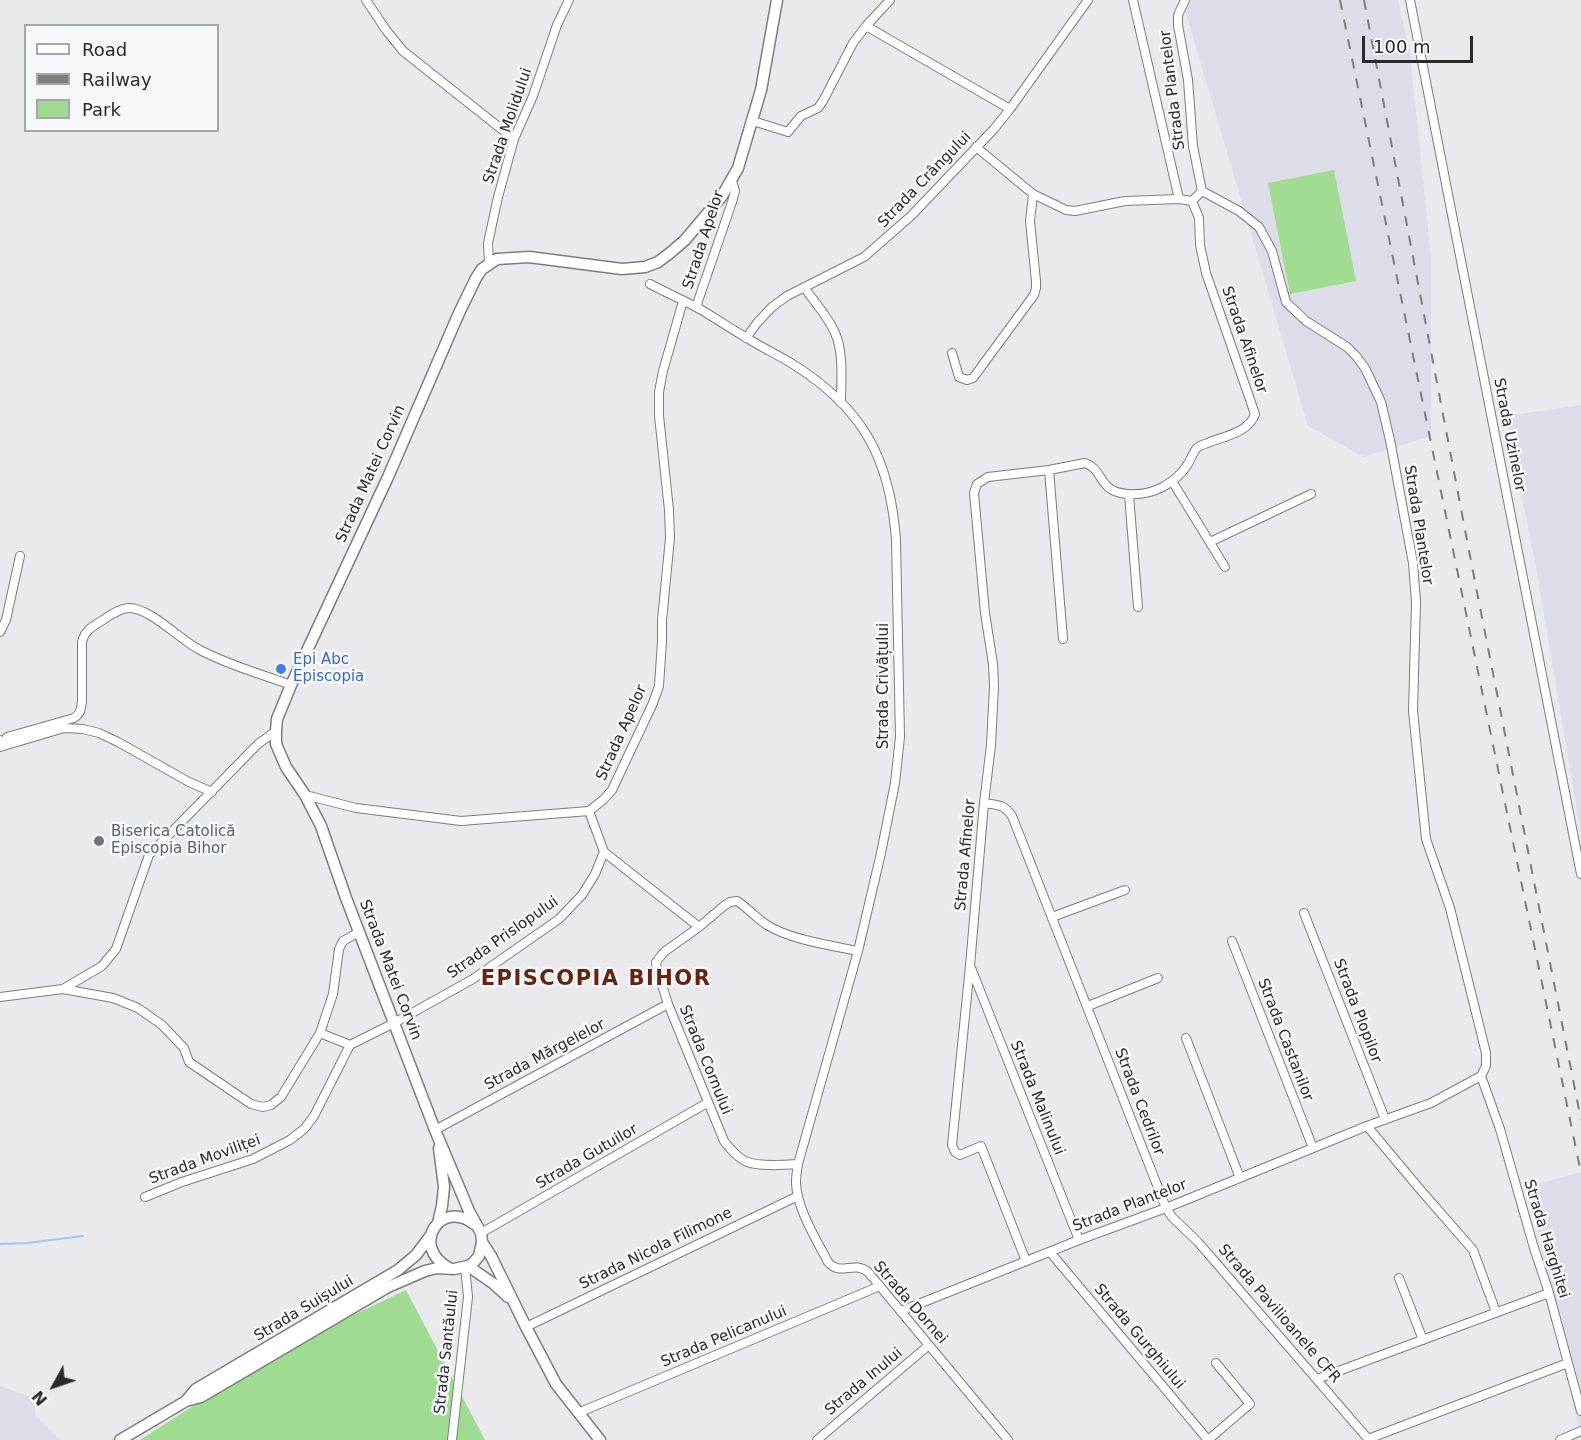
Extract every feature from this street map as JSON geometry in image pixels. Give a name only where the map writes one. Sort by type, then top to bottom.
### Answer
[{"type":"main road","points":[[489,264],[497,259],[529,257],[622,269],[645,267],[670,254],[685,240],[722,196],[738,168],[761,90],[777,0]]},
{"type":"main road","name":"Strada Matei Corvin","points":[[489,264],[482,269],[470,287],[388,477],[291,685],[277,719],[276,744],[286,767],[305,795],[321,825],[346,898],[436,1133],[480,1234],[556,1384],[600,1440]]},
{"type":"main road","name":"Strada Matei Corvin","points":[[436,1133],[444,1187],[438,1223]]},
{"type":"main road","points":[[458,1216],[465,1218],[480,1234],[478,1256],[466,1267],[449,1268],[438,1261],[429,1241],[438,1223],[458,1216]]},
{"type":"main road","name":"Strada Suișului","points":[[186,1401],[196,1389],[398,1270],[416,1255],[431,1235]]},
{"type":"main road","name":"Strada Matei Corvin","points":[[466,1267],[494,1284],[513,1301]]},
{"type":"main road","name":"Strada Suișului","points":[[120,1440],[186,1401],[201,1397],[388,1287],[425,1271],[449,1268]]},
{"type":"street","points":[[366,0],[386,30],[404,51],[514,139]]},
{"type":"street","name":"Strada Molidului","points":[[489,264],[488,243],[514,139],[533,96],[557,25],[569,0]]},
{"type":"street","points":[[753,121],[788,132],[801,116],[818,108],[853,43],[890,0]]},
{"type":"street","name":"Strada Crângului","points":[[746,338],[757,322],[787,296],[852,264],[878,247],[911,216],[1010,109],[1088,0]]},
{"type":"street","points":[[1133,0],[1179,199]]},
{"type":"street","name":"Strada Plantelor","points":[[901,1311],[1166,1208],[1367,1126],[1431,1103],[1481,1076],[1486,1066],[1486,1053],[1450,908],[1426,839],[1413,711],[1416,623],[1413,563],[1381,402],[1369,376],[1356,356],[1347,347],[1306,321],[1286,302],[1272,251],[1259,227],[1239,211],[1202,191],[1193,146],[1188,80],[1178,25],[1178,15],[1185,0]]},
{"type":"street","name":"Strada Uzinelor","points":[[1410,0],[1581,874]]},
{"type":"street","points":[[866,26],[1010,109]]},
{"type":"street","points":[[976,147],[1033,194],[1075,212],[1125,201],[1179,199],[1192,201],[1202,191]]},
{"type":"street","name":"Strada Apelor","points":[[696,307],[732,202],[735,191],[732,180]]},
{"type":"street","points":[[952,353],[959,377],[967,380],[973,378],[1034,295],[1036,281],[1030,221],[1033,194]]},
{"type":"street","name":"Strada Afinelor","points":[[1026,1261],[981,1146],[960,1155],[952,1146],[991,745],[994,686],[974,493],[977,484],[988,477],[1085,463],[1096,471],[1109,489],[1118,493],[1130,495],[1155,491],[1182,472],[1197,448],[1247,428],[1253,421],[1256,414],[1206,273],[1200,245],[1199,218],[1192,201]]},
{"type":"street","name":"Strada Crivățului","points":[[650,284],[696,307],[791,363],[830,391],[865,432],[880,460],[890,488],[896,540],[900,737],[895,783],[858,951],[798,1164],[796,1182],[798,1196]]},
{"type":"street","points":[[804,287],[837,336],[842,369],[841,403]]},
{"type":"street","name":"Strada Apelor","points":[[589,811],[603,800],[618,780],[659,686],[662,620],[670,538],[659,416],[659,392],[683,301]]},
{"type":"street","points":[[1049,470],[1063,639]]},
{"type":"street","points":[[1172,481],[1225,567]]},
{"type":"street","points":[[1210,542],[1311,494]]},
{"type":"street","points":[[1130,495],[1138,608]]},
{"type":"street","points":[[0,632],[6,620],[20,556]]},
{"type":"street","points":[[4,746],[10,735],[18,735],[79,715],[82,701],[81,642],[84,635],[87,630],[111,614],[128,608],[142,612],[163,624],[198,650],[291,685]]},
{"type":"street","points":[[4,746],[64,728],[83,729],[118,742],[189,782],[212,792]]},
{"type":"street","points":[[63,989],[102,966],[116,949],[149,855],[258,744],[276,731]]},
{"type":"street","points":[[0,740],[4,746]]},
{"type":"street","points":[[305,795],[356,808],[460,821],[589,811],[604,852],[699,927]]},
{"type":"street","name":"Strada Cedrilor","points":[[984,803],[1003,806],[1012,816],[1166,1208]]},
{"type":"street","name":"Strada Prislopului","points":[[394,1023],[473,979],[559,919],[582,895],[595,874],[604,852]]},
{"type":"street","points":[[1052,917],[1125,890]]},
{"type":"street","name":"Strada Cornului","points":[[798,1164],[747,1162],[733,1152],[724,1141],[668,1004],[656,963],[664,952],[699,927],[724,905],[737,901],[776,930],[858,951]]},
{"type":"street","name":"Strada Plopilor","points":[[1304,913],[1385,1119]]},
{"type":"street","points":[[0,997],[63,989],[113,998],[138,1008],[162,1025],[184,1048],[189,1062],[251,1104],[263,1107],[271,1105],[280,1097],[320,1033],[333,994],[339,950],[343,941],[359,932]]},
{"type":"street","name":"Strada Castanilor","points":[[1232,941],[1312,1148]]},
{"type":"street","name":"Strada Malinului","points":[[970,966],[1079,1240]]},
{"type":"street","points":[[1088,1006],[1158,978]]},
{"type":"street","name":"Strada Mărgelelor","points":[[436,1133],[668,1004]]},
{"type":"street","points":[[320,1033],[350,1045],[394,1023]]},
{"type":"street","points":[[1186,1038],[1240,1178]]},
{"type":"street","name":"Strada Moviliței","points":[[145,1197],[182,1182],[253,1159],[290,1140],[304,1129],[314,1116],[350,1045]]},
{"type":"street","name":"Strada Harghitei","points":[[1481,1076],[1500,1130],[1549,1293],[1581,1411]]},
{"type":"street","name":"Strada Gutuilor","points":[[480,1234],[707,1103]]},
{"type":"street","points":[[1367,1126],[1473,1250],[1496,1312]]},
{"type":"street","name":"Strada Dornei","points":[[798,1196],[803,1211],[833,1268],[858,1266],[863,1268],[1008,1440]]},
{"type":"street","name":"Strada Nicola Filimone","points":[[526,1327],[798,1196]]},
{"type":"street","name":"Strada Pavilioanele CFR","points":[[1166,1208],[1369,1439]]},
{"type":"street","name":"Strada Gurghiului","points":[[1050,1252],[1208,1440]]},
{"type":"street","name":"Strada Santăului","points":[[452,1440],[468,1297],[466,1267]]},
{"type":"street","points":[[1399,1278],[1423,1340]]},
{"type":"street","name":"Strada Pelicanului","points":[[578,1413],[880,1286]]},
{"type":"street","points":[[1317,1379],[1549,1293]]},
{"type":"street","name":"Strada Inului","points":[[817,1440],[929,1345]]},
{"type":"street","points":[[1208,1440],[1250,1404],[1216,1363]]},
{"type":"street","points":[[1369,1439],[1568,1363]]},
{"type":"street","points":[[1560,1440],[1581,1431]]},
{"type":"shaded area","points":[[1182,0],[1398,0],[1410,54],[1431,256],[1431,436],[1364,457],[1308,426]]},
{"type":"shaded area","points":[[1581,405],[1581,834],[1535,562],[1506,416]]},
{"type":"shaded area","points":[[1581,1172],[1581,1440],[1528,1186]]},
{"type":"shaded area","points":[[0,1386],[34,1398],[35,1415],[60,1440],[0,1440]]},
{"type":"green space","points":[[1334,170],[1356,281],[1290,294],[1268,183]]},
{"type":"green space","points":[[406,1290],[485,1440],[140,1440],[305,1338]]},
{"type":"waterway","points":[[0,1244],[83,1236]]},
{"type":"railway","points":[[1340,0],[1581,1173]]},
{"type":"railway","points":[[1364,0],[1581,1120]]},
{"type":"place","name":"Epi Abc Episcopia","points":[[281,669]]},
{"type":"place","name":"Biserica Catolică Episcopia Bihor","points":[[99,841]]},
{"type":"district","name":"EPISCOPIA BIHOR","points":[[596,980]]}]
